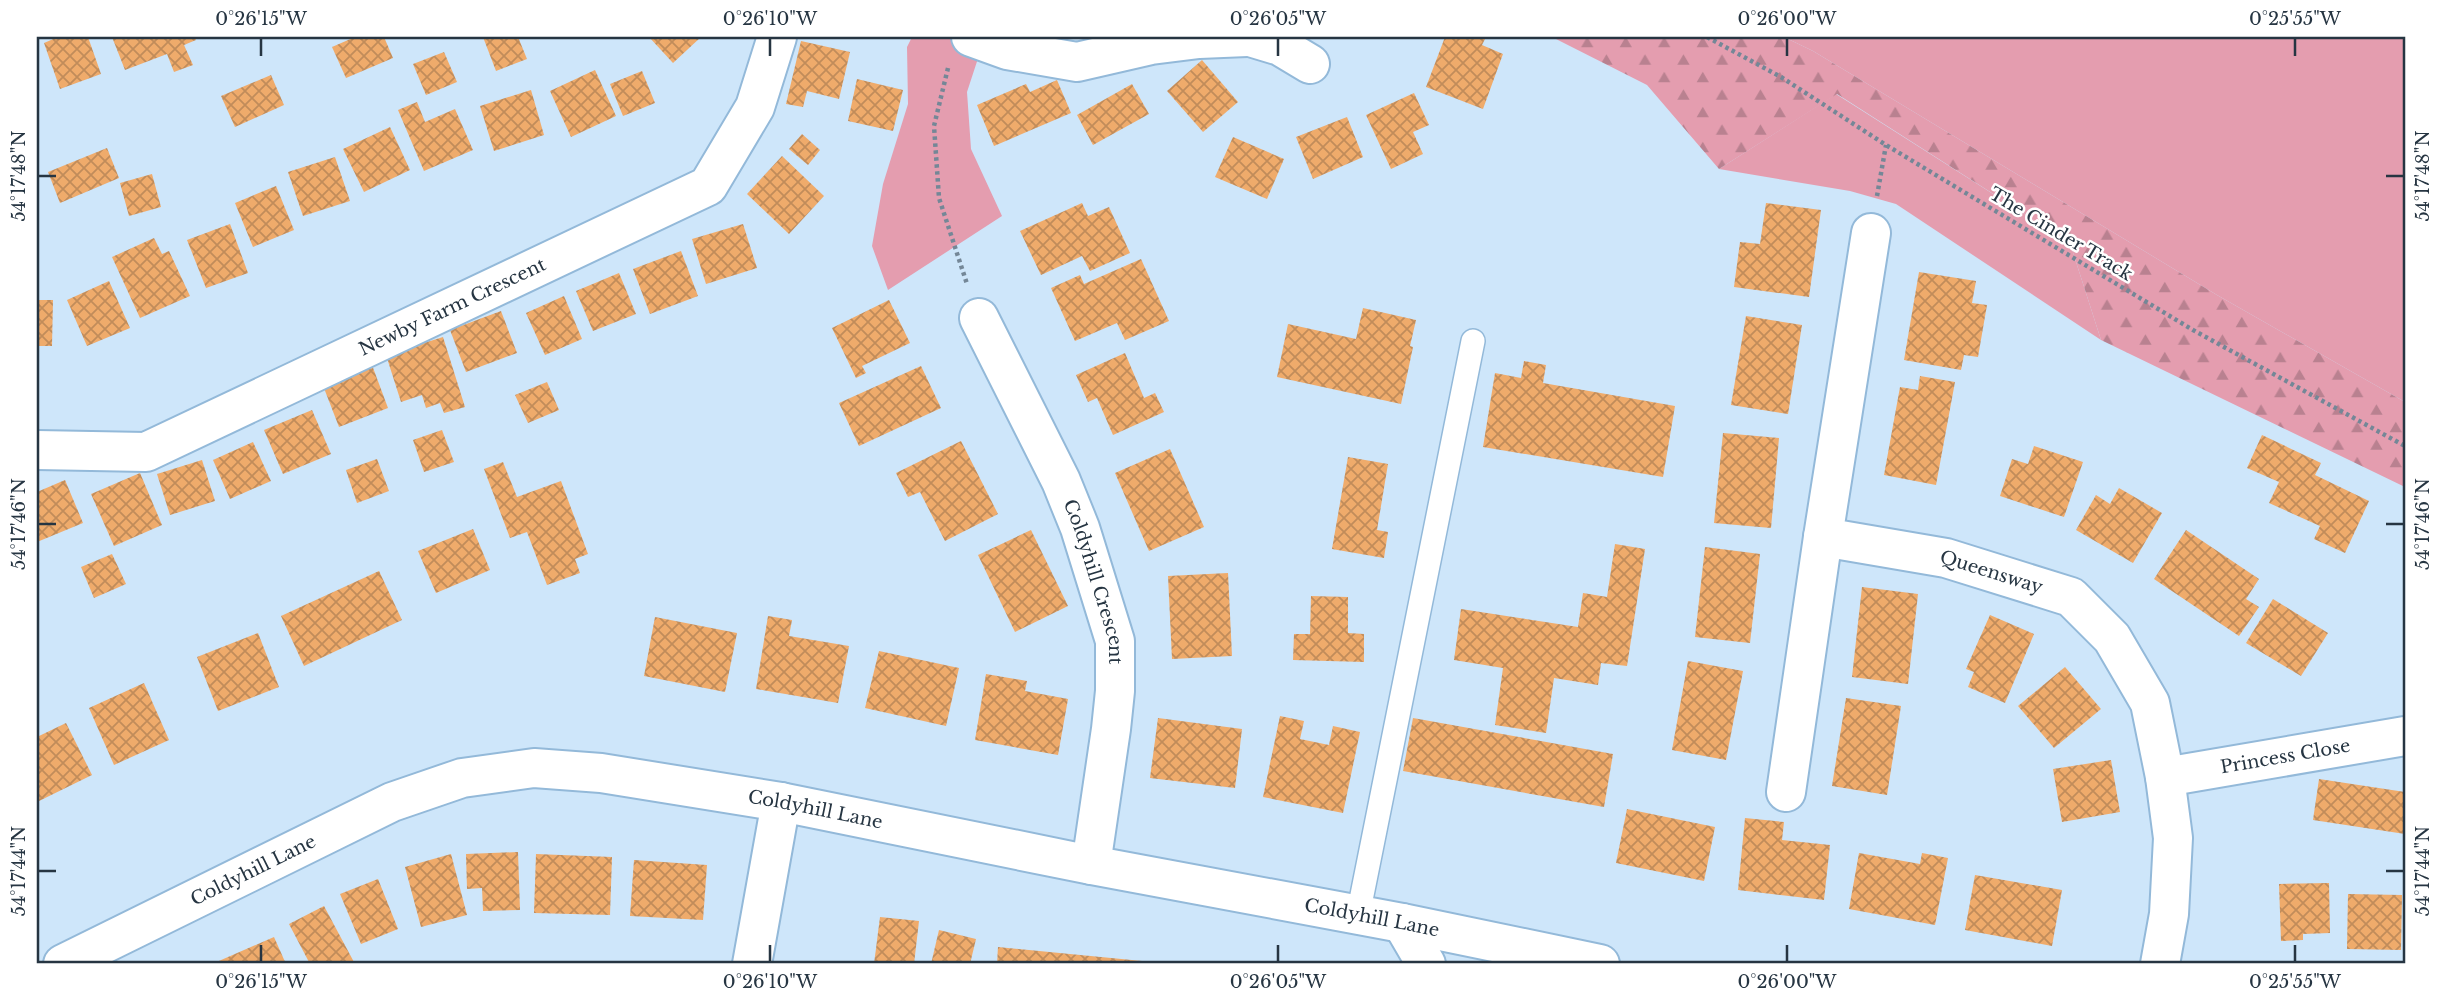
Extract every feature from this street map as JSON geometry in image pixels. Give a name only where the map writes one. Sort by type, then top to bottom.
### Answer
[{"type":"street","name":"Newby Farm Crescent","points":[[37,450],[146,452],[708,186],[755,107],[777,37]]},
{"type":"street","points":[[961,48],[1007,50],[1077,62],[1151,45],[1199,38],[1249,37],[1280,46],[1310,64]]},
{"type":"street","points":[[1786,792],[1871,233]]},
{"type":"street","name":"Coldyhill Crescent","points":[[979,318],[1061,481],[1080,528],[1115,641],[1114,704],[1091,865]]},
{"type":"street","name":"Queensway","points":[[1823,537],[1946,558],[2071,597],[2112,638],[2150,703],[2165,777],[2173,838],[2169,914],[2160,964]]},
{"type":"street","name":"Princess Close","points":[[2165,777],[2405,736]]},
{"type":"street","name":"Coldyhill Lane","points":[[63,964],[392,802],[462,778],[534,768],[657,781],[780,802],[1600,964]]},
{"type":"street","points":[[752,964],[780,802]]},
{"type":"street","points":[[1402,923],[1426,964]]},
{"type":"lane","points":[[1358,915],[1473,341]]},
{"type":"path","name":"The Cinder Track","points":[[1707,37],[1781,77],[1885,145],[2193,330],[2405,446]]},
{"type":"path","points":[[961,48],[934,125],[939,198],[979,318]]},
{"type":"path","points":[[1871,233],[1885,145]]},
{"type":"green space","points":[[912,37],[985,37],[967,92],[971,149],[1002,216],[888,290],[872,246],[883,184],[908,104],[907,47]]},
{"type":"green space","points":[[1552,37],[1784,37],[1813,51],[2217,295],[2405,402],[2405,487],[2101,340],[2070,243],[1837,94],[1719,169],[1647,85]]},
{"type":"green space","points":[[1784,37],[2405,37],[2405,402],[2217,295],[1813,51]]},
{"type":"green space","points":[[1836,94],[2070,243],[2101,340],[1896,204],[1850,191],[1719,169]]},
{"type":"building","points":[[58,37],[88,37],[101,74],[60,89],[44,43]]},
{"type":"building","points":[[112,37],[195,37],[196,40],[184,45],[193,65],[174,72],[167,54],[125,70]]},
{"type":"building","points":[[355,37],[384,37],[393,58],[346,78],[332,47]]},
{"type":"building","points":[[483,37],[518,37],[527,59],[496,71]]},
{"type":"building","points":[[649,37],[701,37],[673,63]]},
{"type":"building","points":[[1445,37],[1486,37],[1482,45],[1503,54],[1483,109],[1426,87]]},
{"type":"building","points":[[801,41],[850,52],[839,99],[807,91],[803,107],[786,104]]},
{"type":"building","points":[[444,52],[457,82],[426,95],[413,64]]},
{"type":"building","points":[[1202,60],[1238,102],[1203,132],[1167,91]]},
{"type":"building","points":[[595,70],[616,116],[571,137],[550,91]]},
{"type":"building","points":[[642,71],[655,103],[623,116],[610,84]]},
{"type":"building","points":[[271,75],[284,105],[235,127],[221,96]]},
{"type":"building","points":[[857,79],[903,90],[893,131],[848,121]]},
{"type":"building","points":[[1057,80],[1071,113],[994,146],[977,105],[1026,84],[1030,92]]},
{"type":"building","points":[[1132,84],[1149,114],[1093,145],[1077,115]]},
{"type":"building","points":[[531,90],[544,135],[494,151],[480,106]]},
{"type":"building","points":[[1414,93],[1429,125],[1413,132],[1423,154],[1391,169],[1366,115]]},
{"type":"building","points":[[417,102],[425,122],[455,109],[473,150],[424,171],[398,110]]},
{"type":"building","points":[[1347,117],[1363,157],[1313,179],[1296,137]]},
{"type":"building","points":[[390,127],[410,170],[364,192],[343,149]]},
{"type":"building","points":[[802,134],[820,150],[808,165],[789,149]]},
{"type":"building","points":[[1233,137],[1284,159],[1267,199],[1215,177]]},
{"type":"building","points":[[107,148],[119,178],[60,203],[48,172]]},
{"type":"building","points":[[782,156],[824,196],[789,234],[747,194]]},
{"type":"building","points":[[335,157],[350,201],[303,216],[288,172]]},
{"type":"building","points":[[152,174],[161,207],[129,216],[120,183]]},
{"type":"building","points":[[276,186],[294,230],[253,247],[235,203]]},
{"type":"building","points":[[1082,203],[1088,216],[1109,207],[1130,253],[1090,271],[1082,256],[1041,275],[1020,231]]},
{"type":"building","points":[[1766,203],[1821,210],[1809,297],[1734,287],[1740,242],[1760,244]]},
{"type":"building","points":[[230,224],[248,273],[206,288],[187,240]]},
{"type":"building","points":[[743,224],[757,268],[706,284],[692,239]]},
{"type":"building","points":[[154,238],[162,254],[169,251],[190,296],[140,318],[112,257]]},
{"type":"building","points":[[681,251],[698,296],[650,314],[633,269]]},
{"type":"building","points":[[1141,259],[1169,321],[1125,340],[1117,323],[1075,341],[1051,288],[1080,275],[1084,284]]},
{"type":"building","points":[[1919,272],[1976,281],[1972,303],[1987,305],[1978,357],[1964,355],[1961,370],[1904,360]]},
{"type":"building","points":[[619,273],[636,314],[593,331],[576,291]]},
{"type":"building","points":[[109,281],[130,328],[87,346],[67,300]]},
{"type":"building","points":[[564,296],[582,339],[545,355],[526,313]]},
{"type":"building","points":[[37,300],[53,300],[52,346],[37,346]]},
{"type":"building","points":[[889,300],[910,343],[862,366],[866,373],[856,378],[832,328]]},
{"type":"building","points":[[1363,308],[1416,320],[1401,404],[1277,377],[1288,324],[1356,339]]},
{"type":"building","points":[[501,311],[517,353],[466,372],[450,330]]},
{"type":"building","points":[[1746,316],[1802,325],[1788,414],[1731,405]]},
{"type":"building","points":[[443,337],[465,407],[444,413],[440,403],[426,408],[422,395],[401,402],[386,355]]},
{"type":"building","points":[[1125,353],[1144,398],[1155,393],[1164,412],[1113,435],[1097,398],[1088,402],[1076,375]]},
{"type":"building","points":[[1524,361],[1546,365],[1543,383],[1675,406],[1663,477],[1483,447],[1495,373],[1521,378]]},
{"type":"building","points":[[372,365],[388,408],[339,427],[322,383]]},
{"type":"building","points":[[921,366],[941,408],[859,446],[839,403]]},
{"type":"building","points":[[1920,376],[1955,382],[1936,485],[1884,475],[1900,387],[1918,390]]},
{"type":"building","points":[[547,382],[559,410],[528,423],[515,395]]},
{"type":"building","points":[[312,410],[331,454],[283,474],[264,430]]},
{"type":"building","points":[[442,430],[454,462],[424,472],[413,440]]},
{"type":"building","points":[[1723,433],[1779,438],[1771,528],[1714,523]]},
{"type":"building","points":[[2262,435],[2321,463],[2315,475],[2369,501],[2345,553],[2314,539],[2320,526],[2269,503],[2279,482],[2247,468]]},
{"type":"building","points":[[961,441],[998,514],[945,541],[920,492],[908,497],[896,473]]},
{"type":"building","points":[[253,442],[271,481],[230,499],[213,460]]},
{"type":"building","points":[[2034,446],[2083,462],[2064,517],[2000,496],[2012,459],[2028,464]]},
{"type":"building","points":[[1170,449],[1204,527],[1149,551],[1115,473]]},
{"type":"building","points":[[1348,457],[1388,464],[1377,530],[1388,532],[1384,558],[1332,549]]},
{"type":"building","points":[[377,459],[389,491],[357,503],[346,470]]},
{"type":"building","points":[[202,460],[215,501],[170,515],[157,474]]},
{"type":"building","points":[[503,462],[517,497],[561,481],[588,554],[575,559],[580,573],[547,585],[527,532],[510,538],[484,469]]},
{"type":"building","points":[[140,473],[162,525],[114,546],[91,494]]},
{"type":"building","points":[[65,480],[83,523],[37,542],[37,492]]},
{"type":"building","points":[[2119,488],[2162,513],[2133,563],[2076,530],[2096,495],[2110,504]]},
{"type":"building","points":[[473,529],[490,570],[436,593],[418,551]]},
{"type":"building","points":[[1031,530],[1068,606],[1015,632],[978,555]]},
{"type":"building","points":[[2186,530],[2259,579],[2246,599],[2259,607],[2239,636],[2154,579]]},
{"type":"building","points":[[1615,544],[1645,549],[1627,666],[1601,663],[1598,685],[1554,678],[1546,733],[1495,725],[1503,668],[1454,660],[1461,609],[1578,627],[1583,593],[1607,597]]},
{"type":"building","points":[[1705,547],[1760,554],[1750,643],[1695,637]]},
{"type":"building","points":[[112,554],[126,584],[94,598],[81,567]]},
{"type":"building","points":[[379,571],[402,620],[304,666],[281,616]]},
{"type":"building","points":[[1228,573],[1232,656],[1172,659],[1168,576]]},
{"type":"building","points":[[1862,587],[1918,594],[1908,684],[1852,677]]},
{"type":"building","points":[[1311,596],[1348,597],[1348,633],[1364,634],[1364,662],[1293,660],[1294,634],[1310,634]]},
{"type":"building","points":[[2273,599],[2328,633],[2301,676],[2246,643]]},
{"type":"building","points":[[1990,615],[2034,634],[2005,703],[1968,687],[1974,672],[1966,669]]},
{"type":"building","points":[[768,616],[792,620],[789,636],[849,646],[838,703],[756,689]]},
{"type":"building","points":[[655,617],[737,633],[725,692],[644,676]]},
{"type":"building","points":[[258,633],[279,687],[218,711],[197,657]]},
{"type":"building","points":[[879,651],[959,668],[946,726],[865,708]]},
{"type":"building","points":[[1688,661],[1743,671],[1726,760],[1672,750]]},
{"type":"building","points":[[2065,667],[2101,709],[2054,748],[2018,706]]},
{"type":"building","points":[[986,674],[1027,681],[1025,691],[1068,699],[1058,755],[975,740]]},
{"type":"building","points":[[144,683],[169,740],[114,765],[89,708]]},
{"type":"building","points":[[1846,698],[1901,706],[1887,795],[1832,786]]},
{"type":"building","points":[[1280,716],[1304,721],[1300,739],[1329,745],[1333,726],[1360,732],[1343,813],[1263,797]]},
{"type":"building","points":[[1158,718],[1242,729],[1235,788],[1150,778]]},
{"type":"building","points":[[1413,718],[1613,754],[1604,807],[1403,771]]},
{"type":"building","points":[[66,723],[92,775],[37,802],[37,737]]},
{"type":"building","points":[[2111,760],[2120,812],[2062,822],[2053,769]]},
{"type":"building","points":[[2319,779],[2405,792],[2405,834],[2313,820]]},
{"type":"building","points":[[1627,809],[1715,827],[1704,881],[1616,863]]},
{"type":"building","points":[[1745,818],[1784,822],[1782,840],[1830,845],[1824,900],[1738,890]]},
{"type":"building","points":[[518,852],[520,910],[483,911],[482,888],[467,889],[466,854]]},
{"type":"building","points":[[1859,853],[1920,864],[1922,853],[1948,858],[1935,925],[1849,909]]},
{"type":"building","points":[[451,854],[467,915],[421,927],[405,867]]},
{"type":"building","points":[[536,854],[612,857],[610,915],[534,913]]},
{"type":"building","points":[[634,860],[707,865],[703,920],[630,916]]},
{"type":"building","points":[[1975,875],[2062,890],[2052,946],[1965,930]]},
{"type":"building","points":[[378,879],[398,929],[361,944],[340,894]]},
{"type":"building","points":[[2329,883],[2330,933],[2303,934],[2303,940],[2281,941],[2279,884]]},
{"type":"building","points":[[2348,894],[2402,895],[2401,950],[2347,949]]},
{"type":"building","points":[[324,906],[355,964],[310,964],[289,924]]},
{"type":"building","points":[[880,917],[919,921],[914,964],[874,964]]},
{"type":"building","points":[[939,930],[976,939],[970,964],[931,964]]},
{"type":"building","points":[[274,937],[286,964],[212,964]]},
{"type":"building","points":[[998,947],[1142,961],[1142,964],[997,964]]}]
